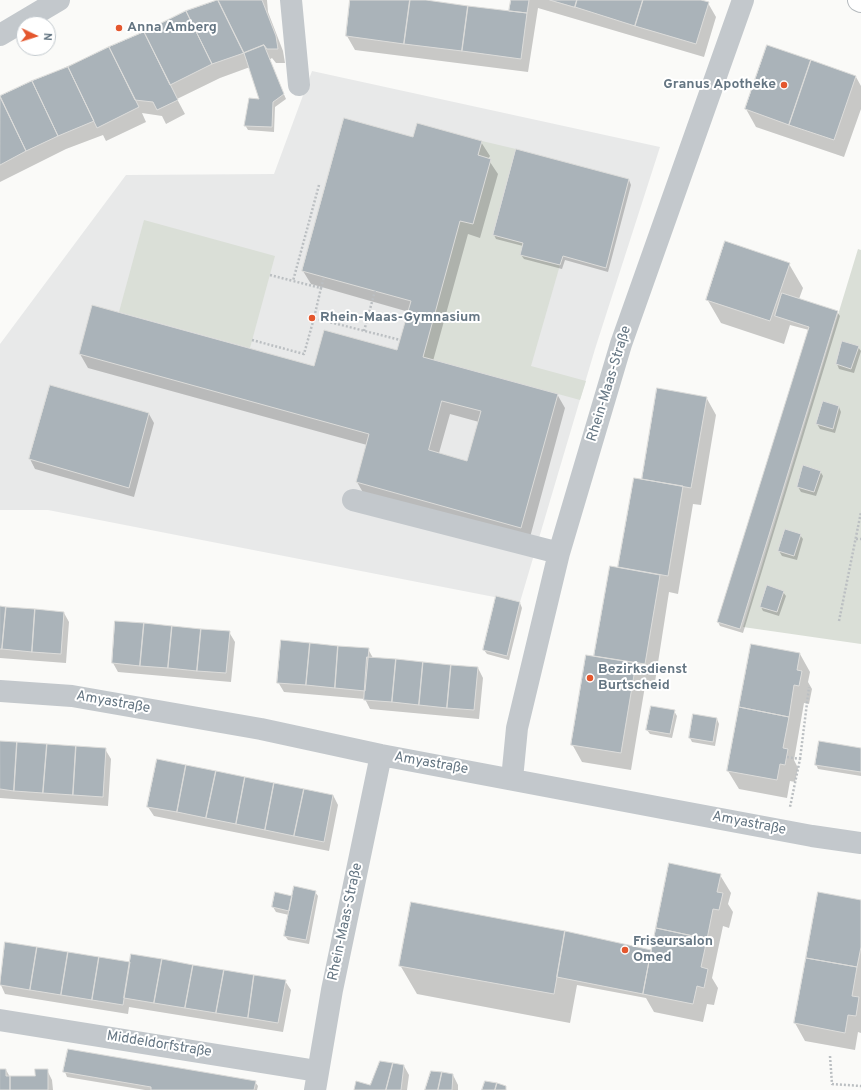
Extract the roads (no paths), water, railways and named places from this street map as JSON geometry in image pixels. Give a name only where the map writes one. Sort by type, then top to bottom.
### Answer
[{"type":"street","points":[[291,0],[299,85]]},
{"type":"street","name":"Rhein-Maas-Straße","points":[[512,779],[517,728],[559,553],[621,344],[742,0]]},
{"type":"street","points":[[0,35],[54,2]]},
{"type":"street","points":[[353,500],[559,553]]},
{"type":"street","name":"Amyastraße","points":[[0,691],[72,696],[261,730],[381,755],[786,831],[861,843]]},
{"type":"street","name":"Rhein-Maas-Straße","points":[[316,1081],[381,755]]},
{"type":"street","name":"Middeldorfstraße","points":[[0,1020],[316,1081]]},
{"type":"place","name":"Anna Amberg","points":[[119,28]]},
{"type":"place","name":"Granus Apotheke","points":[[784,85]]},
{"type":"place","name":"Rhein-Maas-Gymnasium","points":[[312,318]]},
{"type":"place","name":"Bezirksdienst Burtscheid","points":[[590,678]]},
{"type":"place","name":"Friseursalon Omed","points":[[625,950]]}]
